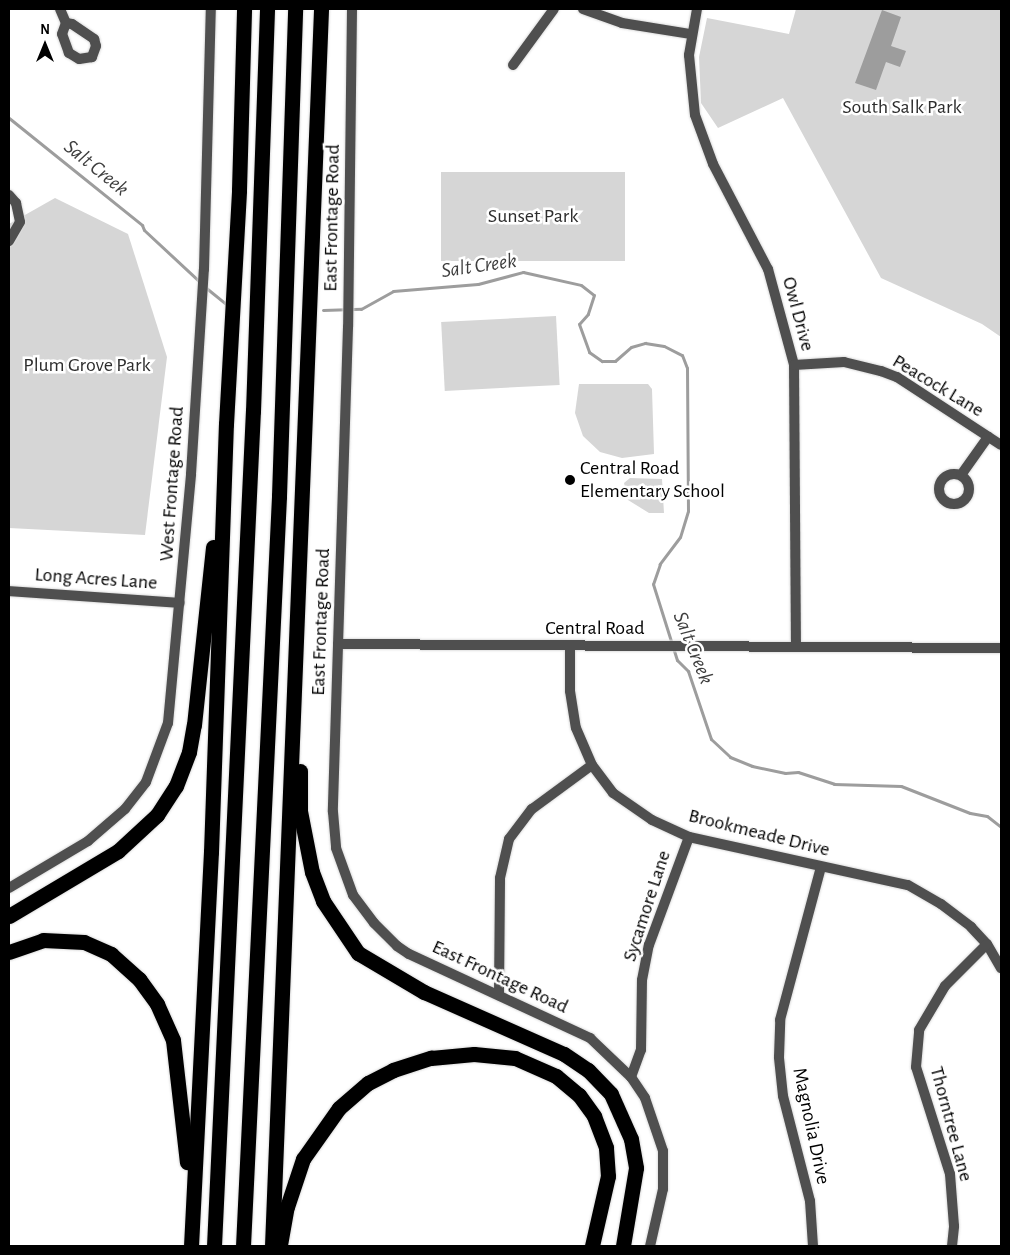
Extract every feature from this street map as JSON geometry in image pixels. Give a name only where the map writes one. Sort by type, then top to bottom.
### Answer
[{"type":"highway","points":[[191,1246],[211,852],[226,424],[239,190],[244,9]]},
{"type":"highway","points":[[214,1246],[255,382],[267,9]]},
{"type":"highway","points":[[243,1246],[279,496],[295,9]]},
{"type":"highway","points":[[272,1246],[321,9]]},
{"type":"highway","points":[[9,916],[118,851],[157,815],[176,786],[189,752],[194,725],[226,424]]},
{"type":"highway","points":[[295,656],[300,811],[312,872],[323,901],[340,930],[358,953],[373,964],[424,992],[564,1054],[599,1080],[620,1109],[634,1152],[635,1189],[624,1246]]},
{"type":"highway","points":[[9,952],[43,940],[84,942],[111,954],[148,990],[173,1040],[192,1214]]},
{"type":"highway","points":[[280,1246],[287,1207],[303,1159],[339,1108],[368,1083],[393,1070],[431,1058],[474,1054],[515,1058],[556,1076],[579,1095],[594,1116],[606,1148],[608,1176],[592,1246]]},
{"type":"street","points":[[60,9],[66,24]]},
{"type":"street","name":"West Frontage Road","points":[[9,888],[88,841],[112,822],[146,782],[168,723],[180,603],[204,269],[211,9]]},
{"type":"street","name":"East Frontage Road","points":[[352,9],[348,327],[334,828],[340,862],[353,895],[374,923],[409,954],[590,1038],[632,1077]]},
{"type":"street","points":[[513,65],[554,9]]},
{"type":"street","points":[[583,9],[622,23],[691,34]]},
{"type":"street","name":"Owl Drive","points":[[698,9],[691,34],[691,78],[695,115],[703,142],[768,269],[794,365],[796,647]]},
{"type":"street","points":[[9,195],[16,203],[20,222],[9,241]]},
{"type":"street","name":"Peacock Lane","points":[[794,365],[844,362],[881,370],[897,377],[1001,445]]},
{"type":"street","points":[[961,475],[988,437]]},
{"type":"street","name":"Long Acres Lane","points":[[9,590],[180,603]]},
{"type":"street","name":"Central Road","points":[[338,644],[1001,648]]},
{"type":"street","name":"Brookmeade Drive","points":[[570,646],[570,691],[576,728],[592,764],[613,794],[652,820],[689,836],[908,886],[941,904],[987,944],[1001,968]]},
{"type":"street","points":[[499,995],[500,878],[509,839],[532,809],[592,764]]},
{"type":"street","name":"Sycamore Lane","points":[[632,1077],[641,1050],[642,980],[649,945],[689,836]]},
{"type":"street","name":"Magnolia Drive","points":[[813,1246],[810,1201],[782,1096],[779,1057],[780,1020],[821,867]]},
{"type":"street","name":"Thorntree Lane","points":[[952,1246],[950,1174],[916,1067],[919,1030],[945,986],[987,944]]},
{"type":"street","points":[[632,1077],[645,1098],[663,1151],[663,1189],[650,1246]]},
{"type":"green space","name":"South Salk Park","points":[[796,9],[1001,9],[1001,337],[982,324],[881,278],[783,98],[718,128],[701,103],[699,57],[707,18],[789,34]]},
{"type":"green space","name":"Sunset Park","points":[[441,172],[625,172],[625,261],[441,261]]},
{"type":"green space","name":"Plum Grove Park","points":[[55,198],[128,234],[167,357],[145,535],[9,528],[9,224]]},
{"type":"green space","points":[[556,316],[560,385],[445,391],[441,322]]},
{"type":"green space","points":[[579,384],[648,384],[652,389],[654,454],[622,458],[600,452],[583,436],[575,413]]},
{"type":"green space","points":[[630,478],[662,479],[664,513],[649,513],[628,500],[624,483]]},
{"type":"shaded area","points":[[882,10],[901,17],[891,46],[906,51],[900,67],[886,62],[876,90],[855,83]]},
{"type":"waterway","name":"Salt Creek","points":[[9,118],[142,225],[144,230],[201,283]]},
{"type":"waterway","name":"Salt Creek","points":[[323,310],[361,309],[393,291],[478,284],[523,272],[581,285],[594,295],[588,314],[579,324],[589,352],[602,361],[615,361],[631,347],[645,343],[664,346],[682,355],[687,368],[688,511],[680,537],[660,564],[653,584],[677,660],[688,671],[711,739],[730,757],[752,766],[785,773],[798,772],[834,784],[901,786],[970,813],[987,816],[1001,827]]},
{"type":"waterway","name":"Salt Creek","points":[[205,287],[227,305]]},
{"type":"place","name":"Central Road Elementary School","points":[[570,480]]}]
